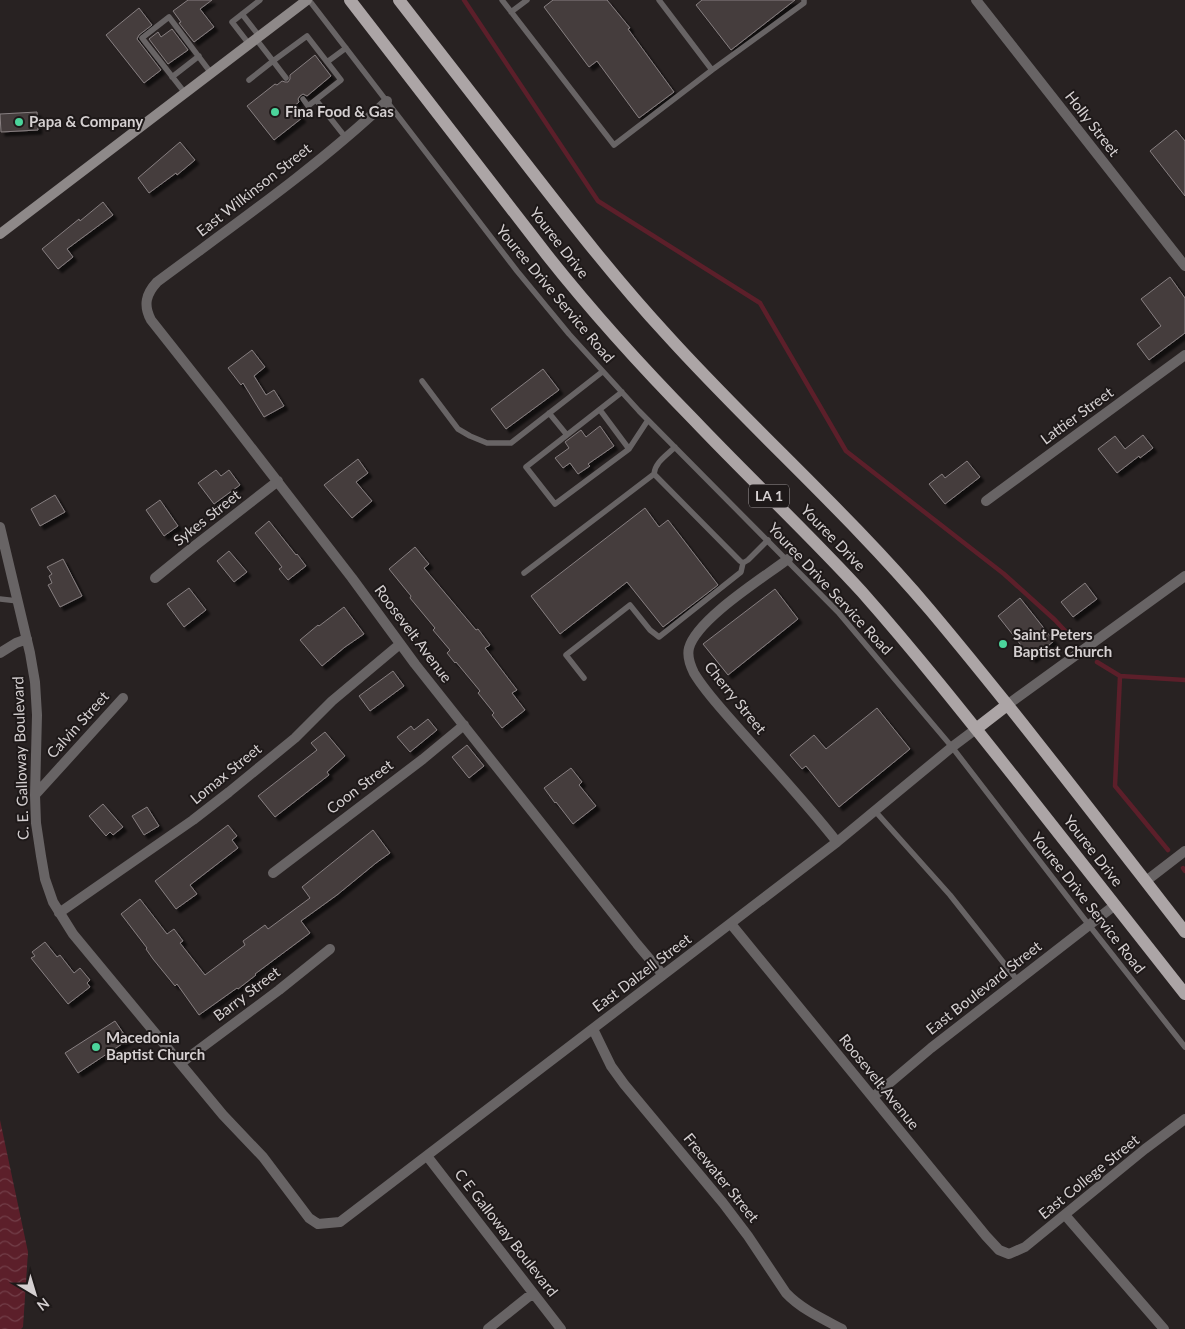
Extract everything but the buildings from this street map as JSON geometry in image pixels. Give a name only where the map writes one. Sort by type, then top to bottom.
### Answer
[{"type":"main road","name":"Youree Drive","points":[[350,0],[580,296],[636,360],[860,590],[976,729],[1185,994]]},
{"type":"main road","name":"Youree Drive","points":[[399,0],[616,279],[667,336],[825,496],[929,609],[1185,932]]},
{"type":"main road","points":[[976,729],[1007,706]]},
{"type":"street","points":[[0,234],[308,0]]},
{"type":"street","name":"Holly Street","points":[[976,0],[1185,266]]},
{"type":"street","name":"East Wilkinson Street","points":[[146,306],[149,290],[157,282],[286,187],[346,138],[387,101]]},
{"type":"street","name":"Roosevelt Avenue","points":[[146,306],[151,320],[278,481],[400,644],[663,975]]},
{"type":"street","name":"Lattier Street","points":[[986,501],[1185,355]]},
{"type":"street","name":"Sykes Street","points":[[155,578],[278,481]]},
{"type":"street","name":"C. E. Galloway Boulevard","points":[[0,527],[27,639],[35,682],[37,715],[36,823],[45,879],[53,902],[73,934],[223,1115],[263,1157],[308,1218],[318,1224]]},
{"type":"street","name":"Cherry Street","points":[[788,560],[707,621],[694,637],[688,656],[695,675],[712,697],[816,814],[837,842]]},
{"type":"street","points":[[1007,706],[1185,576]]},
{"type":"street","points":[[0,653],[16,643],[27,639]]},
{"type":"street","name":"Lomax Street","points":[[59,913],[193,820],[229,792],[295,738],[332,701],[400,644]]},
{"type":"street","name":"Calvin Street","points":[[35,795],[123,698]]},
{"type":"street","name":"Coon Street","points":[[273,873],[423,759],[464,725]]},
{"type":"street","name":"East Dalzell Street","points":[[318,1224],[340,1222],[837,842],[976,729]]},
{"type":"street","points":[[1146,882],[1185,851]]},
{"type":"street","name":"East Boulevard Street","points":[[873,1098],[931,1048],[1114,905]]},
{"type":"street","name":"Roosevelt Avenue","points":[[731,924],[986,1236],[999,1250],[1009,1254]]},
{"type":"street","name":"Barry Street","points":[[181,1063],[279,990],[330,949]]},
{"type":"street","name":"Freewater Street","points":[[593,1029],[611,1066],[624,1084],[723,1203],[748,1236],[786,1293],[791,1299],[806,1309],[842,1329]]},
{"type":"street","name":"East College Street","points":[[1009,1254],[1025,1247],[1145,1149],[1185,1119]]},
{"type":"street","name":"C E Galloway Boulevard","points":[[427,1156],[561,1329]]},
{"type":"street","points":[[1065,1215],[1164,1329]]},
{"type":"street","points":[[488,1329],[533,1293]]},
{"type":"lane","points":[[260,0],[232,22],[255,40],[286,78]]},
{"type":"lane","name":"Youree Drive Service Road","points":[[308,0],[511,263],[569,334],[648,420],[838,612],[952,747],[1185,1048]]},
{"type":"lane","points":[[502,0],[614,145],[804,3],[804,0]]},
{"type":"lane","points":[[511,12],[527,0]]},
{"type":"lane","points":[[662,1],[712,70]]},
{"type":"lane","points":[[242,14],[255,40]]},
{"type":"lane","points":[[184,93],[142,38],[169,17],[211,73]]},
{"type":"lane","points":[[249,80],[306,36],[341,80],[308,106],[303,99]]},
{"type":"lane","points":[[327,62],[346,48]]},
{"type":"lane","points":[[172,77],[199,56]]},
{"type":"lane","points":[[316,100],[346,138]]},
{"type":"lane","points":[[422,381],[458,429],[487,443],[511,443],[602,372]]},
{"type":"lane","points":[[622,392],[526,467],[556,504],[629,448],[648,420]]},
{"type":"lane","points":[[600,410],[629,448]]},
{"type":"lane","points":[[549,413],[567,435]]},
{"type":"lane","points":[[675,447],[654,468],[654,474],[743,563]]},
{"type":"lane","points":[[524,573],[654,474]]},
{"type":"lane","points":[[584,678],[566,655],[630,605],[648,628],[659,637],[741,572],[743,563],[768,540]]},
{"type":"lane","points":[[0,599],[18,601]]},
{"type":"lane","points":[[875,811],[950,895],[1018,981]]},
{"type":"water","points":[[0,1120],[28,1252],[23,1327],[21,1329],[0,1329]]},
{"type":"waterway","points":[[464,0],[598,201],[760,303],[846,451],[1004,574],[1069,635]]},
{"type":"waterway","points":[[1097,662],[1120,676],[1185,680]]},
{"type":"waterway","points":[[1120,676],[1115,786],[1168,850]]},
{"type":"place","name":"Fina Food & Gas","points":[[275,112]]},
{"type":"place","name":"Papa & Company","points":[[19,122]]},
{"type":"place","name":"Saint Peters Baptist Church","points":[[1003,644]]},
{"type":"place","name":"Macedonia Baptist Church","points":[[96,1047]]}]
